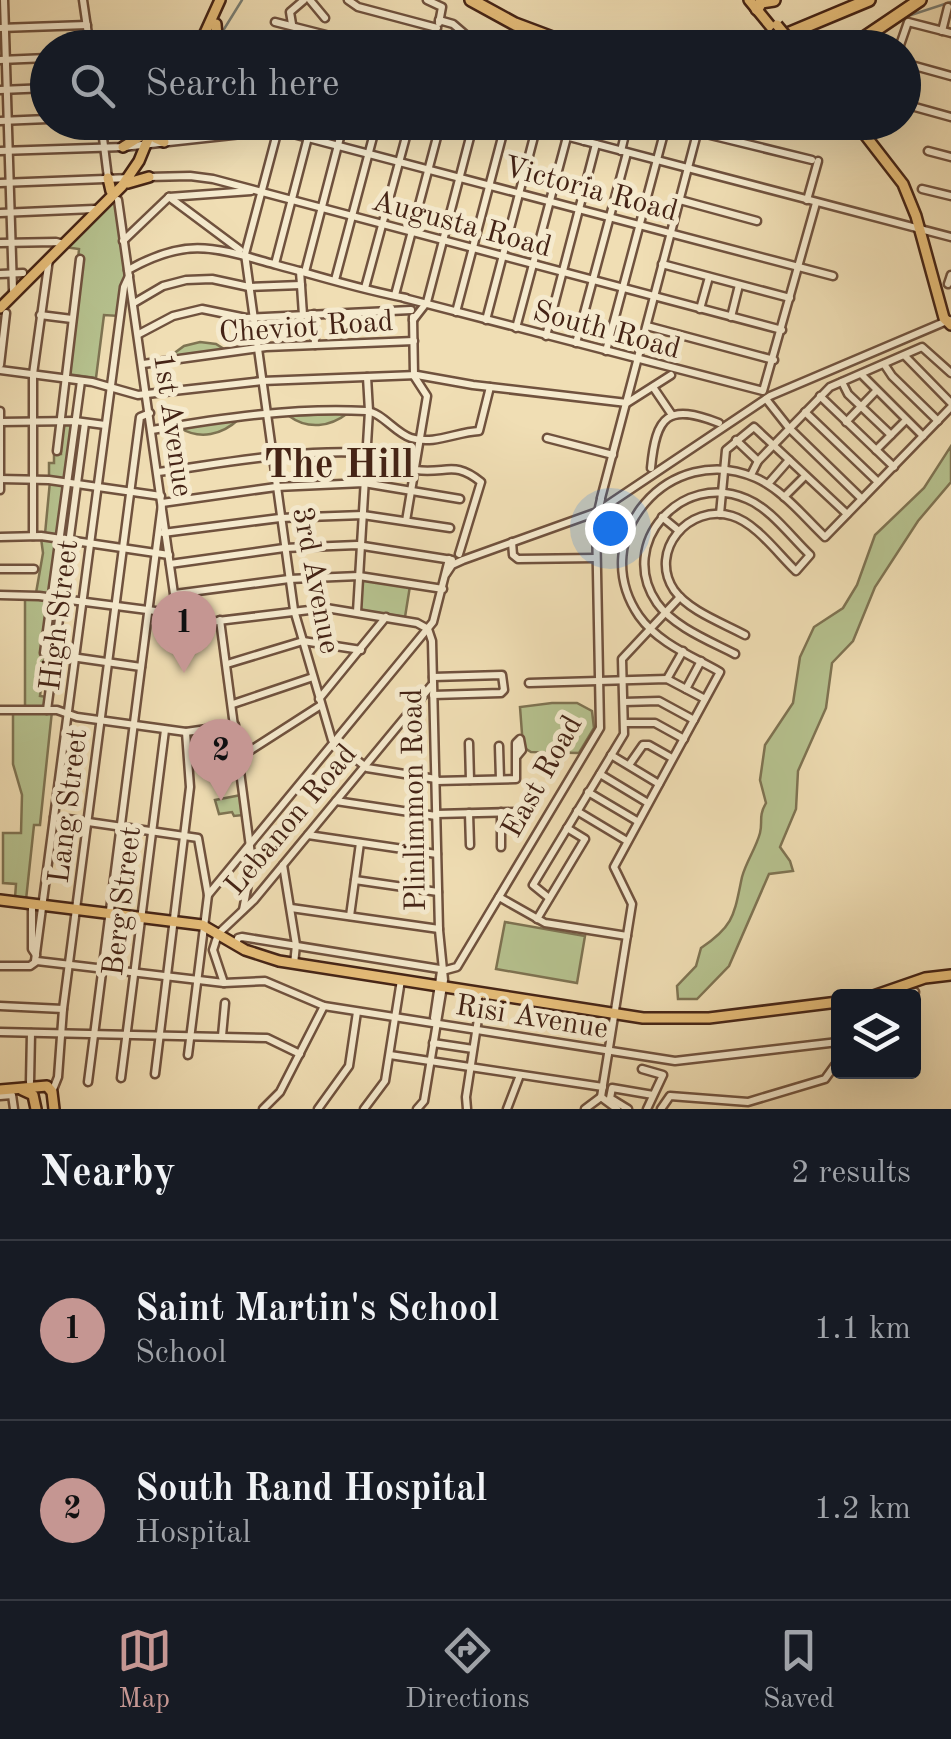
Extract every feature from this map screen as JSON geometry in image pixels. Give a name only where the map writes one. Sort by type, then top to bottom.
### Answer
[{"type":"highway","points":[[461,0],[516,30]]},
{"type":"highway","points":[[470,0],[531,30]]},
{"type":"highway","points":[[798,30],[870,0]]},
{"type":"highway","points":[[813,30],[882,0]]},
{"type":"highway","points":[[876,30],[920,0]]},
{"type":"main road","points":[[216,30],[223,0]]},
{"type":"main road","points":[[209,30],[223,0]]},
{"type":"main road","points":[[761,2],[777,30]]},
{"type":"main road","points":[[211,30],[216,24]]},
{"type":"main road","points":[[123,147],[139,140]]},
{"type":"main road","points":[[2,308],[94,209],[114,195],[145,140]]},
{"type":"main road","points":[[160,140],[164,142]]},
{"type":"main road","points":[[871,140],[902,182],[926,235]]},
{"type":"main road","points":[[874,140],[902,173],[926,235],[946,321]]},
{"type":"main road","points":[[2,308],[13,290],[125,180],[149,177]]},
{"type":"main road","points":[[108,178],[114,195]]},
{"type":"main road","points":[[904,226],[916,216]]},
{"type":"main road","points":[[0,900],[204,926],[258,956],[553,1005],[679,1020],[831,1003]]},
{"type":"main road","points":[[895,989],[951,974]]},
{"type":"main road","points":[[0,1093],[41,1086]]},
{"type":"main road","points":[[36,1108],[41,1086]]},
{"type":"main road","points":[[41,1086],[54,1109]]},
{"type":"main road","points":[[0,1093],[30,1092],[36,1108]]},
{"type":"street","points":[[4,0],[4,121],[13,290]]},
{"type":"street","points":[[84,0],[88,30]]},
{"type":"street","points":[[292,24],[292,10],[307,0],[325,18]]},
{"type":"street","points":[[348,0],[358,7],[453,24],[460,30]]},
{"type":"street","points":[[427,0],[442,6],[437,30]]},
{"type":"street","points":[[903,30],[908,22],[946,32],[948,8]]},
{"type":"street","points":[[275,22],[311,30]]},
{"type":"street","points":[[3,28],[87,26]]},
{"type":"street","points":[[3,60],[30,59]]},
{"type":"street","points":[[921,68],[951,76]]},
{"type":"street","points":[[4,90],[30,89]]},
{"type":"street","points":[[921,108],[951,116]]},
{"type":"street","points":[[4,121],[30,120]]},
{"type":"street","points":[[103,140],[108,178]]},
{"type":"street","points":[[160,140],[183,140]]},
{"type":"street","points":[[169,197],[243,254],[274,140]]},
{"type":"street","points":[[275,264],[307,140]]},
{"type":"street","name":"Victoria Road","points":[[317,140],[834,276]]},
{"type":"street","points":[[303,315],[303,271],[339,140]]},
{"type":"street","points":[[335,280],[372,140]]},
{"type":"street","points":[[365,288],[405,140]]},
{"type":"street","points":[[406,521],[426,392],[415,372],[408,307],[412,233],[436,140]]},
{"type":"street","points":[[139,334],[172,316],[195,310],[219,310],[254,318],[408,307],[425,302],[469,140]]},
{"type":"street","points":[[456,312],[503,140]]},
{"type":"street","points":[[486,320],[533,140]]},
{"type":"street","points":[[516,328],[565,140]]},
{"type":"street","points":[[580,140],[951,239]]},
{"type":"street","points":[[576,343],[610,217],[626,140]]},
{"type":"street","points":[[606,351],[662,140]]},
{"type":"street","name":"East Road","points":[[441,969],[457,967],[599,730],[596,558],[605,501],[613,455],[696,140]]},
{"type":"street","points":[[730,140],[815,161],[798,267],[766,394],[789,428],[862,499]]},
{"type":"street","points":[[546,336],[596,144]]},
{"type":"street","points":[[5,151],[123,147]]},
{"type":"street","points":[[928,151],[951,157]]},
{"type":"street","name":"Augusta Road","points":[[149,177],[200,176],[782,330]]},
{"type":"street","points":[[0,182],[125,180]]},
{"type":"street","points":[[922,189],[951,196]]},
{"type":"street","points":[[123,241],[169,197],[258,191]]},
{"type":"street","name":"1st Avenue","points":[[114,195],[139,334],[162,501],[162,534],[170,560],[177,615]]},
{"type":"street","points":[[680,200],[757,221]]},
{"type":"street","points":[[0,213],[94,209]]},
{"type":"street","points":[[866,216],[951,239]]},
{"type":"street","points":[[0,243],[62,243]]},
{"type":"street","name":"South Road","points":[[129,273],[149,258],[185,249],[211,248],[243,254],[365,288],[408,307],[425,302],[766,394]]},
{"type":"street","name":"3rd Avenue","points":[[243,254],[294,610],[334,742]]},
{"type":"street","points":[[33,536],[33,374],[49,259]]},
{"type":"street","points":[[57,452],[80,259]]},
{"type":"street","points":[[662,264],[790,298]]},
{"type":"street","points":[[0,274],[23,273]]},
{"type":"street","name":"High Street","points":[[36,959],[38,905],[54,817],[64,712],[69,702],[129,273]]},
{"type":"street","points":[[700,309],[709,276]]},
{"type":"street","points":[[134,303],[164,286],[186,280],[212,279],[249,287],[301,285]]},
{"type":"street","points":[[731,317],[739,285]]},
{"type":"street","points":[[2,308],[0,367],[147,396],[262,381],[415,372],[490,387],[627,403],[671,375]]},
{"type":"street","points":[[314,314],[315,345]]},
{"type":"street","points":[[40,316],[72,319]]},
{"type":"street","points":[[0,536],[33,536],[156,554],[170,560],[360,545],[449,560],[512,542],[605,501],[766,394],[946,321]]},
{"type":"street","points":[[646,326],[774,360]]},
{"type":"street","name":"Cheviot Road","points":[[143,364],[257,348],[414,342]]},
{"type":"street","points":[[751,476],[758,461],[830,387],[922,347],[951,373]]},
{"type":"street","points":[[585,1109],[602,1097],[632,904],[614,867],[720,672],[650,628],[628,596],[623,552],[634,517],[656,491],[680,476],[724,471],[768,484],[825,538],[951,406],[905,356]]},
{"type":"street","points":[[884,364],[938,421]]},
{"type":"street","points":[[861,374],[923,436]]},
{"type":"street","points":[[357,612],[367,377]]},
{"type":"street","points":[[81,380],[44,654],[141,667]]},
{"type":"street","points":[[842,382],[848,394],[891,435]]},
{"type":"street","points":[[152,430],[266,414],[368,411],[399,432],[420,440],[442,439],[478,431],[490,387]]},
{"type":"street","points":[[652,387],[672,415]]},
{"type":"street","points":[[846,422],[876,391]]},
{"type":"street","points":[[820,396],[894,467]]},
{"type":"street","points":[[0,411],[0,490]]},
{"type":"street","points":[[651,468],[661,426],[672,415],[678,412],[719,423]]},
{"type":"street","points":[[805,412],[878,482]]},
{"type":"street","name":"Lang Street","points":[[41,1086],[58,1074],[140,417],[150,413]]},
{"type":"street","points":[[876,450],[906,420]]},
{"type":"street","points":[[0,422],[74,421],[105,425]]},
{"type":"street","points":[[47,710],[85,423]]},
{"type":"street","points":[[720,514],[726,450],[757,427],[847,514]]},
{"type":"street","points":[[547,438],[613,455]]},
{"type":"street","points":[[736,440],[758,461]]},
{"type":"street","points":[[158,472],[272,456],[366,453],[415,470],[462,469],[480,482],[461,557],[446,574]]},
{"type":"street","points":[[768,484],[789,460]]},
{"type":"street","points":[[784,498],[805,476]]},
{"type":"street","points":[[0,479],[66,483],[162,501],[276,487],[364,483],[460,499]]},
{"type":"street","points":[[735,654],[665,612],[647,582],[644,558],[653,528],[680,501],[696,494],[722,493],[755,503],[810,555],[796,570],[744,522],[720,514],[691,519],[678,531],[668,549],[670,582],[680,597],[745,635]]},
{"type":"street","points":[[88,1082],[148,610],[162,534],[280,518],[363,515],[450,528]]},
{"type":"street","points":[[662,517],[678,531]]},
{"type":"street","points":[[512,542],[517,559],[596,558]]},
{"type":"street","points":[[235,862],[435,620],[449,560]]},
{"type":"street","points":[[0,570],[34,569]]},
{"type":"street","points":[[174,594],[289,579],[359,576],[443,589]]},
{"type":"street","points":[[0,595],[148,610],[201,623],[326,608],[420,623],[428,629]]},
{"type":"street","points":[[549,898],[533,886],[624,734],[624,656],[680,597]]},
{"type":"street","points":[[240,756],[320,702],[386,617]]},
{"type":"street","points":[[220,620],[253,842],[248,901]]},
{"type":"street","name":"Plinlimmon Road","points":[[426,1105],[441,986],[432,636],[428,629]]},
{"type":"street","points":[[227,664],[302,641],[360,650]]},
{"type":"street","points":[[667,679],[683,651]]},
{"type":"street","points":[[686,689],[702,661]]},
{"type":"street","points":[[432,681],[502,675],[504,690],[433,695]]},
{"type":"street","points":[[232,704],[313,677]]},
{"type":"street","points":[[529,683],[667,679],[705,700]]},
{"type":"street","name":"Lebanon Road","points":[[220,936],[308,835],[432,681]]},
{"type":"street","points":[[624,702],[660,701],[694,720]]},
{"type":"street","points":[[0,710],[64,712],[186,732],[236,725]]},
{"type":"street","points":[[625,723],[654,723],[684,740]]},
{"type":"street","name":"Berg Street","points":[[121,1078],[165,730]]},
{"type":"street","points":[[155,1074],[188,834],[191,773],[186,732]]},
{"type":"street","points":[[334,742],[364,766],[436,780],[513,779],[518,775],[517,756]]},
{"type":"street","points":[[469,744],[470,780]]},
{"type":"street","points":[[629,765],[643,745],[672,758]]},
{"type":"street","points":[[500,746],[500,780]]},
{"type":"street","points":[[611,755],[658,784]]},
{"type":"street","points":[[600,774],[648,803]]},
{"type":"street","points":[[588,792],[637,821]]},
{"type":"street","points":[[336,801],[436,815],[515,812]]},
{"type":"street","points":[[577,811],[627,841]]},
{"type":"street","points":[[501,812],[502,847]]},
{"type":"street","points":[[469,813],[470,845]]},
{"type":"street","points":[[54,817],[188,834],[199,840],[208,895],[188,1055]]},
{"type":"street","points":[[537,919],[584,840],[568,828]]},
{"type":"street","points":[[308,835],[437,854]]},
{"type":"street","points":[[208,895],[253,842]]},
{"type":"street","points":[[350,916],[360,843]]},
{"type":"street","points":[[283,864],[292,908],[294,964]]},
{"type":"street","points":[[355,880],[438,892]]},
{"type":"street","points":[[499,897],[545,924],[626,936]]},
{"type":"street","points":[[292,908],[439,930]]},
{"type":"street","points":[[220,936],[214,950],[226,983],[222,1036]]},
{"type":"street","points":[[237,941],[296,946],[441,969]]},
{"type":"street","name":"Risi Avenue","points":[[0,966],[30,966],[36,959],[226,983],[265,981],[324,1006],[683,1062],[831,1043]]},
{"type":"street","points":[[364,1109],[384,1084],[401,979]]},
{"type":"street","points":[[468,1109],[482,993]]},
{"type":"street","points":[[0,1006],[64,1009]]},
{"type":"street","points":[[263,1109],[280,1092],[324,1006]]},
{"type":"street","points":[[318,1109],[349,1066],[357,1012]]},
{"type":"street","points":[[0,1032],[268,1038],[300,1054]]},
{"type":"street","points":[[31,1034],[41,1086],[58,1074]]},
{"type":"street","points":[[433,1044],[473,1049]]},
{"type":"street","points":[[390,1055],[603,1087]]},
{"type":"street","points":[[642,1069],[662,1074],[646,1109]]},
{"type":"street","points":[[661,1109],[667,1097],[672,1096],[746,1106],[825,1079],[831,1073]]},
{"type":"street","points":[[508,1109],[520,1075]]},
{"type":"street","points":[[628,1109],[610,1098],[612,1088],[653,1095]]},
{"type":"street","points":[[0,1093],[12,1095],[14,1109]]},
{"type":"street","points":[[602,1097],[617,1109]]},
{"type":"street","points":[[417,1109],[426,1105]]},
{"type":"green space","points":[[114,199],[126,273],[119,316],[104,315],[96,378],[67,374],[79,249],[65,247]]},
{"type":"green space","points":[[216,344],[227,351],[169,357],[184,346]]},
{"type":"green space","points":[[348,413],[319,425],[289,416]]},
{"type":"green space","points":[[239,419],[211,434],[195,434],[180,428]]},
{"type":"green space","points":[[60,423],[74,423],[66,481],[49,476],[49,463],[54,463],[54,454],[61,454]]},
{"type":"green space","points":[[951,446],[951,482],[918,521],[875,587],[853,641],[832,663],[826,708],[798,771],[796,809],[780,847],[793,871],[769,874],[729,966],[697,999],[678,999],[677,986],[696,966],[701,948],[721,932],[734,910],[766,803],[760,780],[765,745],[793,703],[800,657],[814,627],[843,608],[857,585],[875,535],[924,488]]},
{"type":"green space","points":[[50,481],[66,485],[58,537],[45,534]]},
{"type":"green space","points":[[41,538],[58,541],[50,596],[36,593],[43,553]]},
{"type":"green space","points":[[362,579],[410,586],[405,617],[360,610]]},
{"type":"green space","points":[[25,597],[50,600],[40,696],[47,697],[46,707],[25,707]]},
{"type":"green space","points":[[577,703],[592,711],[594,728],[579,753],[531,752],[523,747],[520,707]]},
{"type":"green space","points":[[13,711],[52,711],[40,825],[34,825],[26,900],[15,898],[16,884],[3,883],[3,833],[21,833],[22,795],[13,764]]},
{"type":"green space","points":[[241,795],[244,815],[219,814],[215,800]]},
{"type":"green space","points":[[505,922],[585,936],[577,983],[496,969]]},
{"type":"waterway","points":[[223,30],[242,0]]},
{"type":"waterway","points":[[908,16],[951,2]]},
{"type":"place","name":"Saint Martin's School","points":[[184,673]]},
{"type":"place","name":"South Rand Hospital","points":[[221,801]]},
{"type":"district","name":"The Hill","points":[[339,463]]}]
